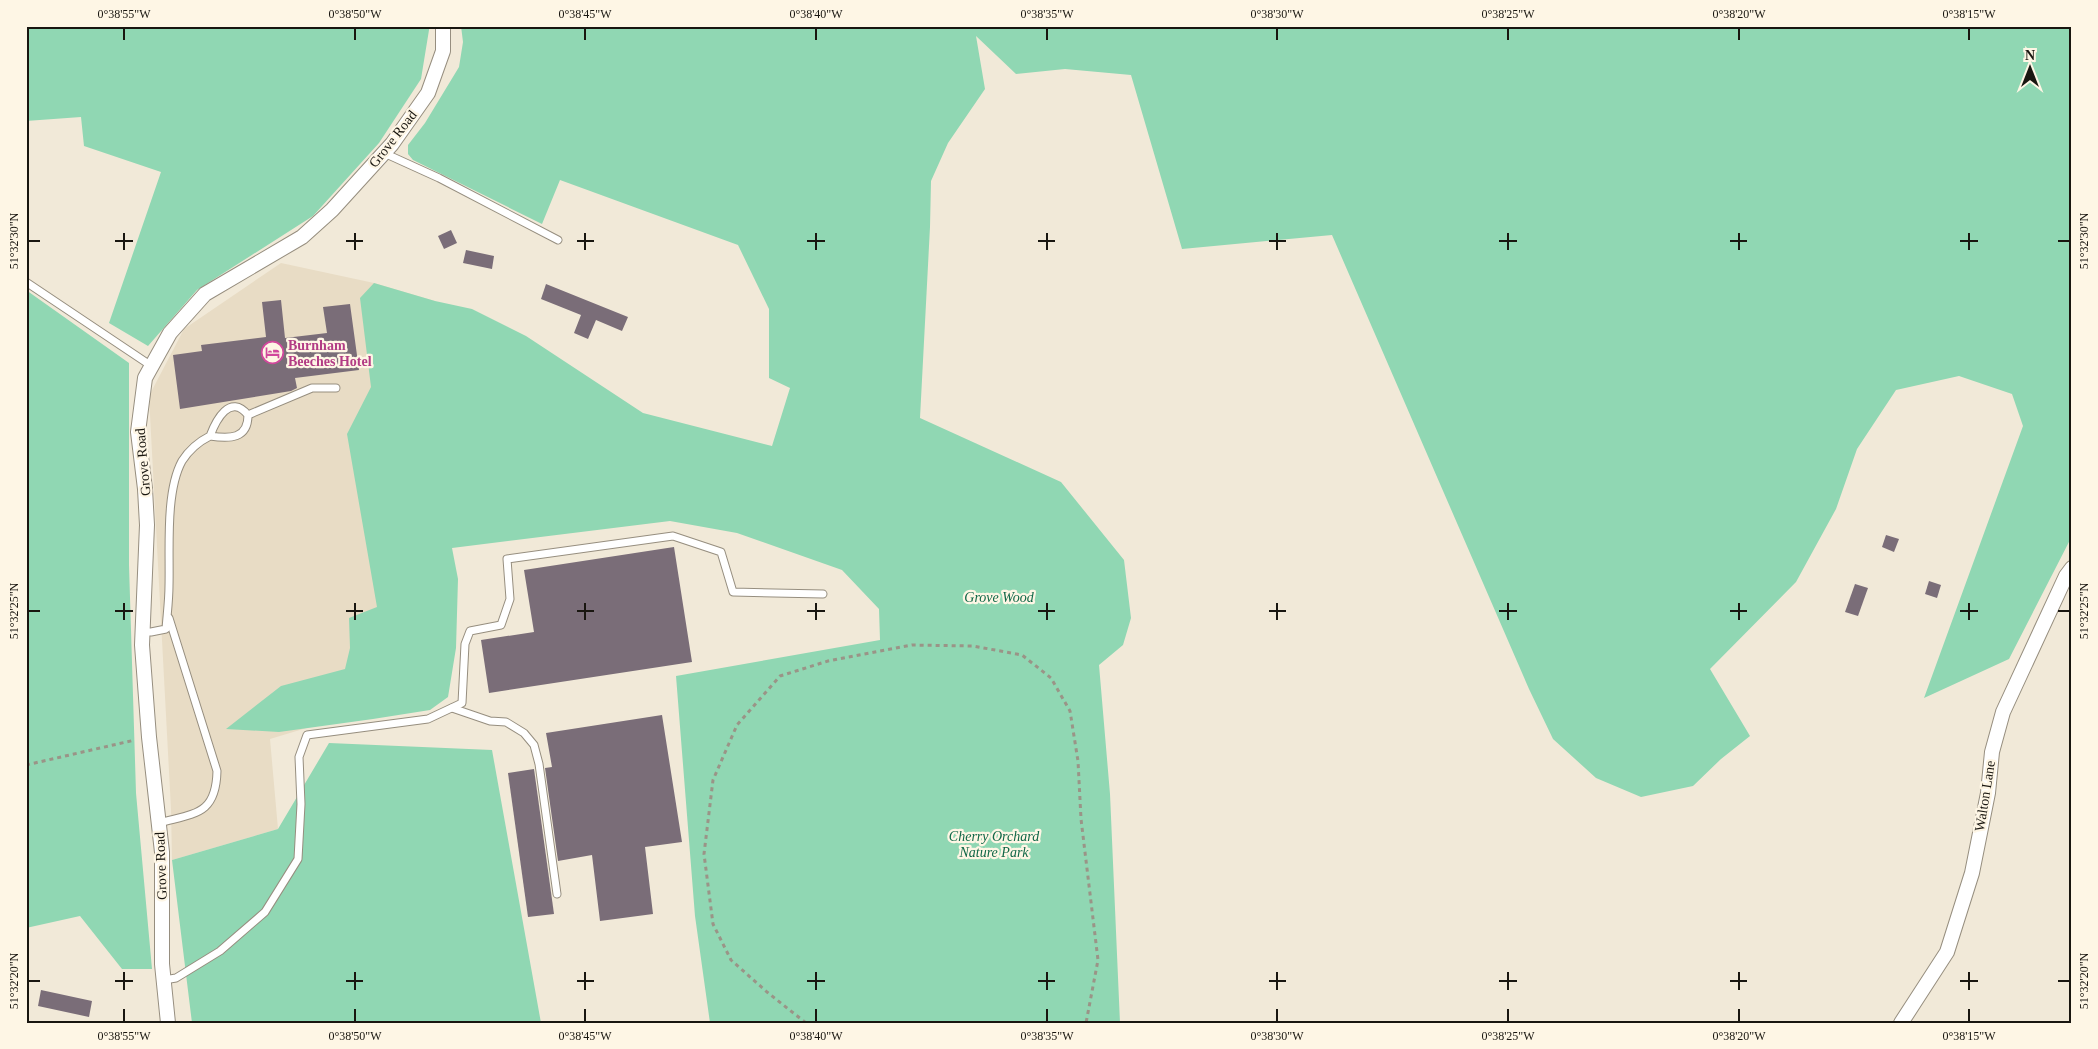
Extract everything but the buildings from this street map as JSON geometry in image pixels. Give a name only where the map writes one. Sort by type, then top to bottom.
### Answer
[{"type":"street","name":"Grove Road","points":[[168,1023],[164,980],[162,852],[149,737],[142,632],[147,525],[138,432],[145,378],[153,367],[170,333],[205,294],[302,237],[332,210],[384,153],[428,93],[443,51],[443,26]]},
{"type":"street","name":"Walton Lane","points":[[1901,1023],[1947,952],[1972,873],[1988,793],[1992,752],[2003,712],[2066,576],[2072,568]]},
{"type":"lane","points":[[384,153],[440,178],[558,240]]},
{"type":"lane","points":[[26,282],[153,367]]},
{"type":"lane","points":[[248,415],[312,388],[336,388]]},
{"type":"lane","points":[[142,632],[166,628],[168,613],[169,535],[174,484],[182,462],[197,443],[210,436],[233,437],[244,432],[248,425],[248,415],[244,409],[229,408],[216,420],[210,436]]},
{"type":"lane","points":[[164,980],[176,978],[220,951],[265,912],[298,859],[302,804],[299,757],[307,735],[428,719],[462,703],[465,644],[470,631],[501,625],[510,599],[507,559],[673,536],[721,552],[733,592],[822,594]]},
{"type":"lane","points":[[159,823],[205,808],[211,801],[216,788],[217,771],[168,613]]},
{"type":"lane","points":[[452,708],[490,722],[506,722],[524,733],[534,745],[539,764],[557,894]]},
{"type":"path","points":[[806,1023],[731,960],[713,924],[704,854],[714,780],[737,725],[780,676],[828,661],[912,645],[973,646],[1022,655],[1051,678],[1070,711],[1078,761],[1081,820],[1098,960],[1086,1023]]},
{"type":"path","points":[[26,765],[149,737]]},
{"type":"shaded area","points":[[281,263],[374,283],[435,301],[429,691],[270,739],[278,829],[172,860],[171,809],[149,396],[184,329]]},
{"type":"green space","points":[[26,26],[429,26],[429,30],[421,79],[379,143],[313,216],[197,290],[148,346],[109,323],[161,172],[84,146],[81,117],[26,121]]},
{"type":"green space","points":[[461,26],[2072,26],[2072,536],[2009,659],[1924,698],[2023,426],[2012,394],[1959,376],[1896,390],[1857,449],[1836,509],[1796,582],[1710,669],[1750,736],[1721,759],[1693,786],[1641,797],[1596,778],[1553,739],[1529,689],[1332,235],[1182,249],[1131,75],[1065,69],[1016,74],[976,36],[985,89],[948,143],[931,181],[920,418],[1061,482],[1124,560],[1131,618],[1123,645],[1099,665],[1110,794],[1120,1023],[710,1023],[695,916],[676,676],[880,640],[879,609],[842,570],[737,533],[670,521],[452,548],[458,579],[456,648],[448,697],[430,710],[373,719],[279,732],[226,729],[281,686],[345,669],[350,648],[349,618],[377,607],[347,434],[371,387],[360,298],[374,283],[435,301],[472,309],[526,336],[643,413],[772,446],[790,388],[769,378],[769,309],[738,245],[560,180],[542,224],[413,160],[408,154],[408,145],[425,123],[459,67],[463,42]]},
{"type":"green space","points":[[26,290],[129,363],[129,565],[136,793],[152,969],[122,969],[80,916],[26,928]]},
{"type":"green space","points":[[329,743],[492,750],[541,1023],[192,1023],[172,860],[278,829]]},
{"type":"place","name":"Burnham Beeches Hotel","points":[[272,353]]},
{"type":"park label","name":"Grove Wood","points":[[999,597]]},
{"type":"park label","name":"Cherry Orchard Nature Park","points":[[994,844]]}]
